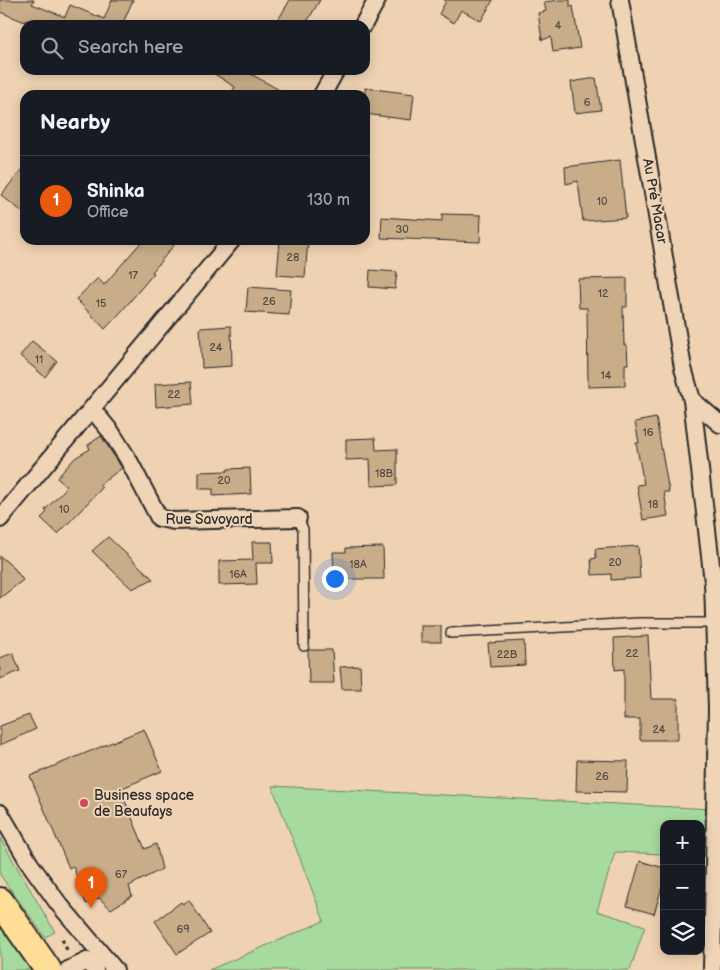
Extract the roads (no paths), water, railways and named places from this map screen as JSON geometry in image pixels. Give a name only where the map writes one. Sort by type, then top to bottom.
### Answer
[{"type":"main road","points":[[0,901],[48,970]]},
{"type":"street","points":[[365,20],[377,0]]},
{"type":"street","name":"Au Pré Macar","points":[[620,0],[683,368],[692,400],[712,582],[717,709],[712,970]]},
{"type":"street","points":[[325,90],[333,75]]},
{"type":"street","points":[[0,519],[228,245]]},
{"type":"street","points":[[692,400],[720,424]]},
{"type":"street","name":"Rue Savoyard","points":[[92,409],[111,432],[128,459],[158,518],[174,521],[298,518]]},
{"type":"street","points":[[0,813],[36,872],[58,903],[115,970]]},
{"type":"street","points":[[68,970],[87,961],[95,970]]},
{"type":"lane","points":[[298,518],[303,528],[304,646]]},
{"type":"lane","points":[[451,633],[639,623],[714,623]]},
{"type":"place","name":"Business space de Beaufays","points":[[84,803]]},
{"type":"place","name":"Shinka","points":[[91,908]]}]
